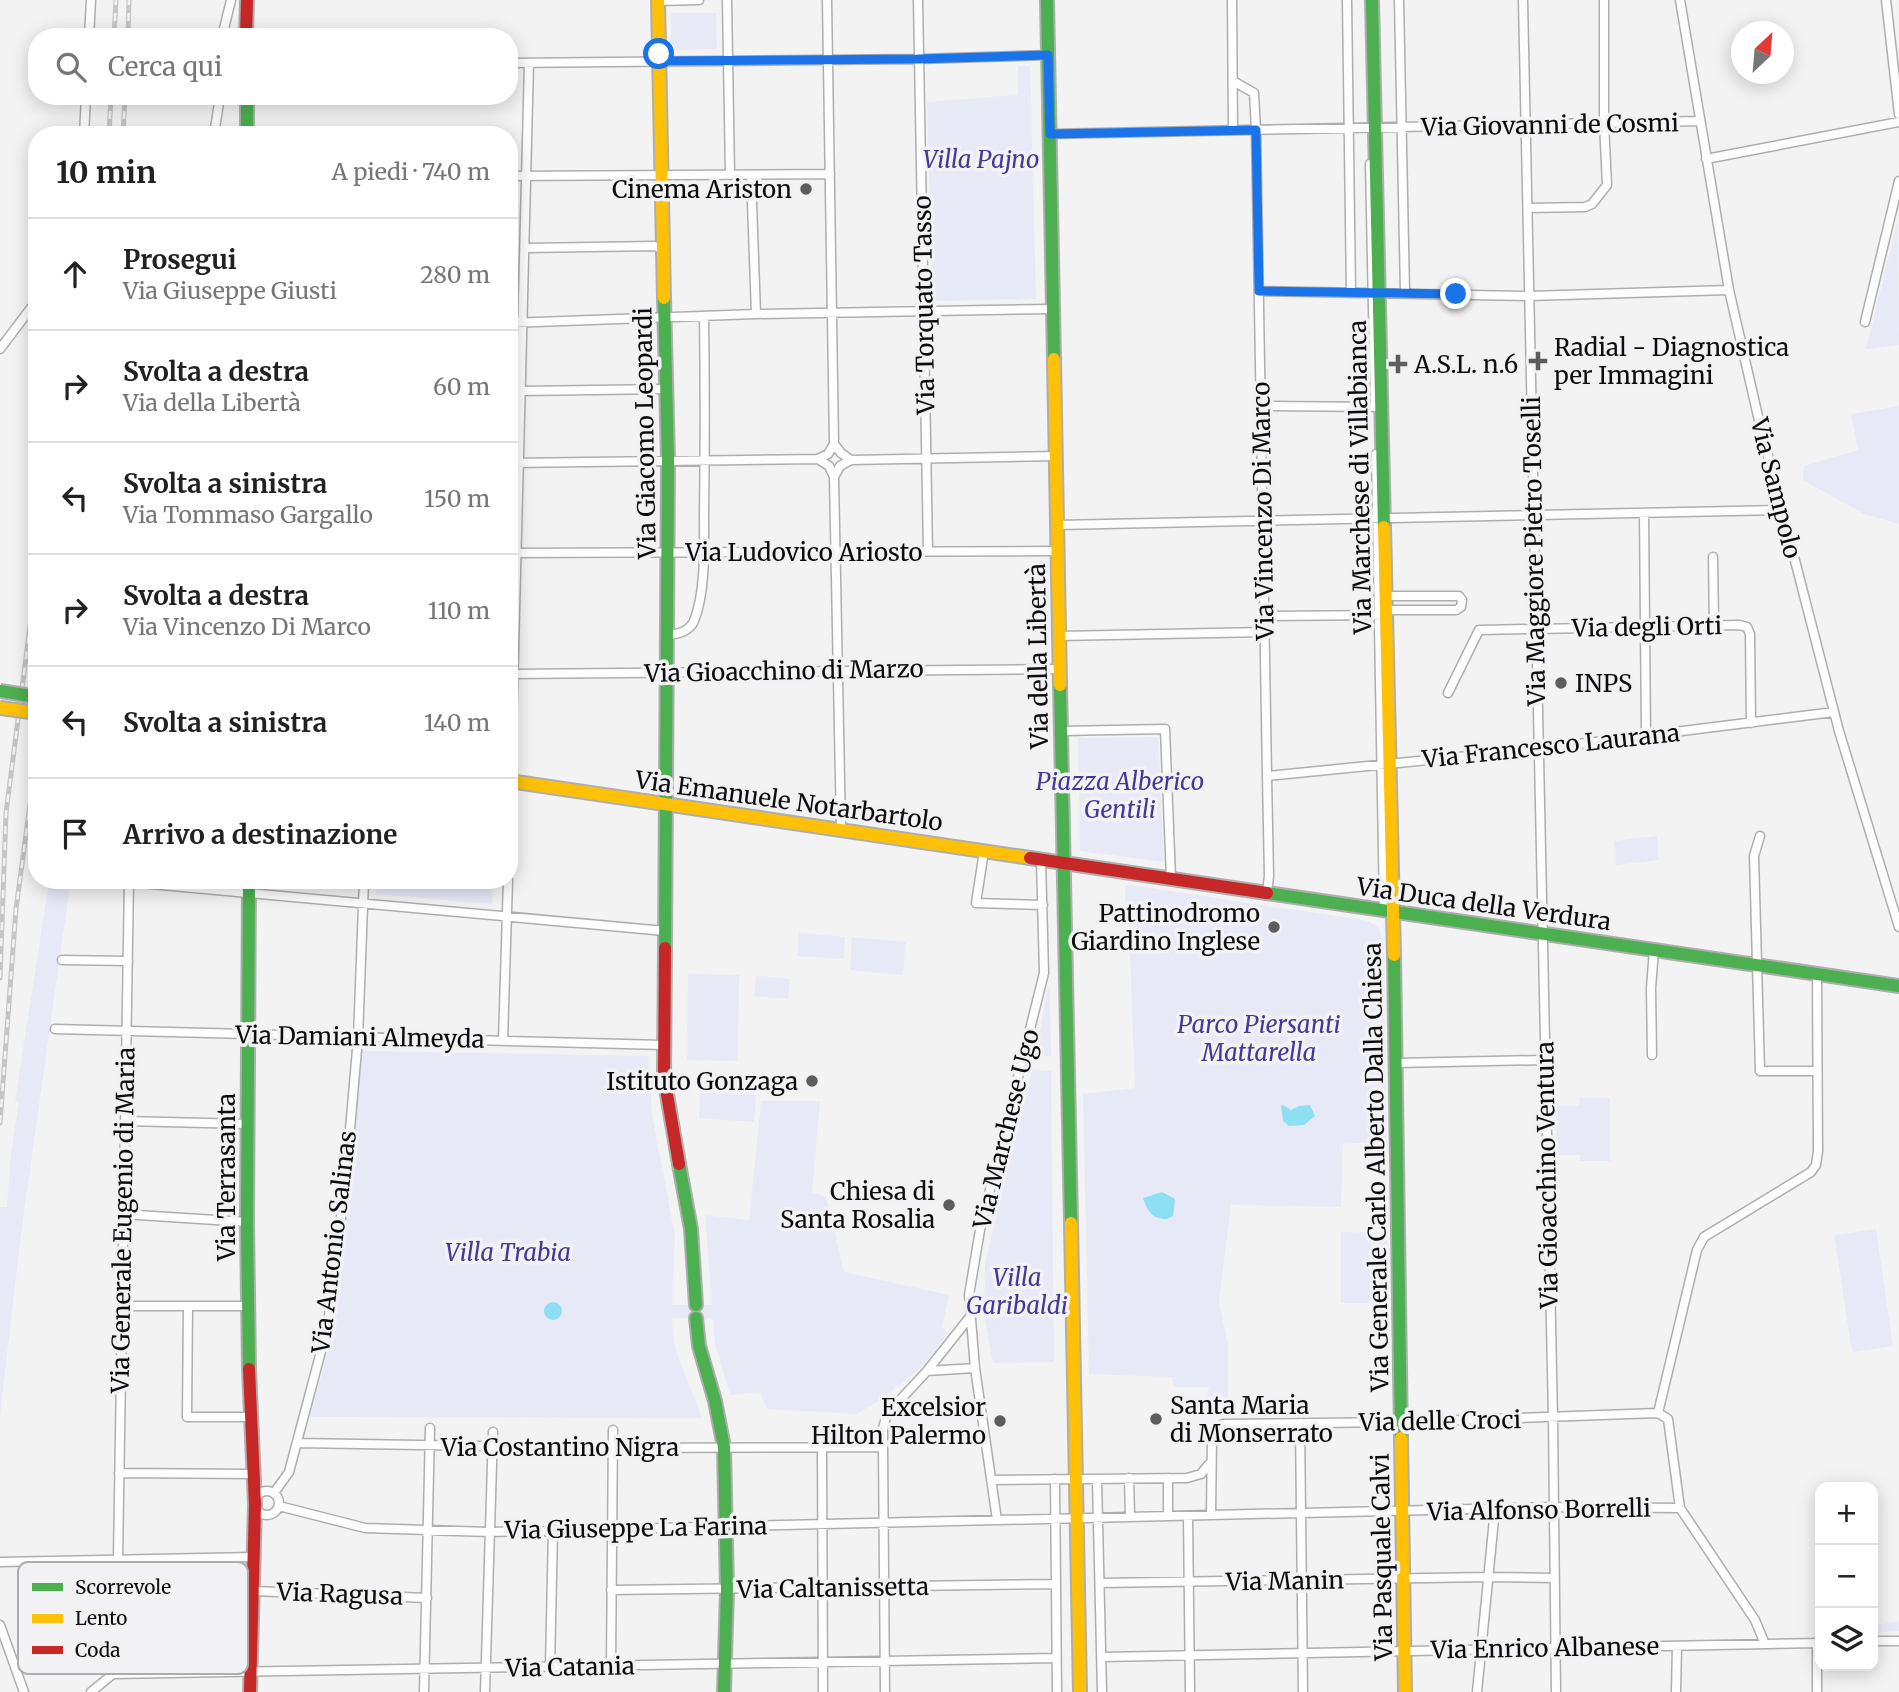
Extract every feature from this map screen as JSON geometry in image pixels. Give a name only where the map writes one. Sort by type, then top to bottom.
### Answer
[{"type":"street","points":[[89,28],[91,0]]},
{"type":"street","points":[[224,28],[231,0]]},
{"type":"street","points":[[246,28],[247,0]]},
{"type":"street","points":[[658,0],[699,0]]},
{"type":"street","name":"Via Giacomo Leopardi","points":[[658,0],[668,553],[664,1045],[667,1101],[691,1229],[699,1346],[715,1401],[724,1447],[727,1590],[724,1692]]},
{"type":"street","points":[[727,0],[730,175]]},
{"type":"street","points":[[519,463],[818,459],[828,454],[834,444],[827,0]]},
{"type":"street","name":"Via Torquato Tasso","points":[[918,0],[928,551]]},
{"type":"street","name":"Via della Libertà","points":[[1047,0],[1080,1692]]},
{"type":"street","points":[[1232,0],[1233,130]]},
{"type":"street","name":"Via Marchese di Villabianca","points":[[1347,0],[1351,293]]},
{"type":"street","name":"Via Marchese di Villabianca","points":[[1369,0],[1388,911]]},
{"type":"street","points":[[1399,0],[1405,293]]},
{"type":"street","name":"Via Maggiore Pietro Toselli","points":[[1523,0],[1541,933]]},
{"type":"street","points":[[1528,208],[1585,207],[1592,204],[1607,185],[1604,0]]},
{"type":"street","name":"Via Sampolo","points":[[1680,0],[1729,290],[1780,510],[1834,712],[1899,927]]},
{"type":"street","points":[[1886,0],[1899,114]]},
{"type":"street","points":[[518,64],[1048,55]]},
{"type":"street","points":[[518,478],[529,63]]},
{"type":"street","name":"Via Vincenzo Di Marco","points":[[1233,81],[1254,93],[1256,130],[1264,521],[1269,876],[1267,892]]},
{"type":"street","points":[[84,126],[86,105]]},
{"type":"street","points":[[216,126],[219,105]]},
{"type":"street","points":[[247,105],[247,126]]},
{"type":"street","name":"Via Giovanni de Cosmi","points":[[1050,134],[1700,121]]},
{"type":"street","points":[[1708,159],[1899,122]]},
{"type":"street","points":[[751,174],[756,314]]},
{"type":"street","points":[[518,176],[830,174]]},
{"type":"street","points":[[1865,322],[1899,181]]},
{"type":"street","points":[[526,248],[654,246],[663,249]]},
{"type":"street","points":[[1259,291],[1529,296],[1729,290]]},
{"type":"street","points":[[518,323],[756,314],[1053,309]]},
{"type":"street","points":[[0,349],[28,312]]},
{"type":"street","points":[[667,635],[678,635],[693,623],[699,599],[704,553],[704,316]]},
{"type":"street","points":[[521,391],[666,389]]},
{"type":"street","points":[[1261,406],[1377,407]]},
{"type":"street","points":[[834,444],[851,460]]},
{"type":"street","points":[[834,477],[840,466],[851,460],[1056,456]]},
{"type":"street","points":[[818,459],[829,466],[834,477],[842,830]]},
{"type":"street","points":[[1057,525],[1780,510]]},
{"type":"street","points":[[1644,513],[1646,736]]},
{"type":"street","name":"Via Marchese di Villabianca","points":[[1380,518],[1383,613]]},
{"type":"street","name":"Via Ludovico Ariosto","points":[[518,553],[1057,551]]},
{"type":"street","points":[[1713,557],[1714,625]]},
{"type":"street","points":[[1265,617],[1456,610],[1461,607],[1462,600],[1459,596],[1384,596]]},
{"type":"street","name":"Via degli Orti","points":[[1448,693],[1479,630],[1739,625],[1747,627],[1750,634],[1751,723]]},
{"type":"street","points":[[1059,636],[1265,632]]},
{"type":"street","name":"Via Gioacchino di Marzo","points":[[518,674],[1060,669]]},
{"type":"street","points":[[0,691],[28,696]]},
{"type":"street","points":[[0,708],[28,712]]},
{"type":"street","name":"Via Francesco Laurana","points":[[1267,776],[1539,749],[1834,712]]},
{"type":"street","points":[[1061,732],[1165,729],[1171,878]]},
{"type":"street","name":"Via Emanuele Notarbartolo","points":[[518,782],[1063,862]]},
{"type":"street","points":[[1760,836],[1754,856],[1760,1071],[1816,1071]]},
{"type":"street","points":[[984,851],[976,903],[1043,905]]},
{"type":"street","name":"Via Marchese Ugo","points":[[997,1520],[975,1368],[969,1295],[980,1230],[1044,973],[1041,860]]},
{"type":"street","name":"Via Duca della Verdura","points":[[1063,862],[1899,986]]},
{"type":"street","name":"Via Generale Eugenio di Maria","points":[[118,1559],[129,889]]},
{"type":"street","name":"Via Terrasanta","points":[[249,889],[247,1222],[250,1417],[255,1505],[250,1692]]},
{"type":"street","points":[[262,889],[363,905],[665,931]]},
{"type":"street","name":"Via Antonio Salinas","points":[[274,1493],[289,1472],[328,1325],[346,1175],[358,1038],[364,889]]},
{"type":"street","points":[[503,1040],[508,889]]},
{"type":"street","name":"Via Generale Carlo Alberto Dalla Chiesa","points":[[1388,911],[1396,1063],[1402,1422]]},
{"type":"street","name":"Via Gioacchino Ventura","points":[[1541,933],[1553,1418],[1556,1692]]},
{"type":"street","points":[[1652,1055],[1651,988],[1654,950]]},
{"type":"street","points":[[62,960],[128,961]]},
{"type":"street","points":[[1765,1644],[1755,1620],[1680,1508],[1668,1419],[1658,1413],[1698,1250],[1704,1237],[1789,1187],[1816,1166],[1817,974]]},
{"type":"street","name":"Via Damiani Almeyda","points":[[55,1029],[664,1045]]},
{"type":"street","points":[[1396,1063],[1544,1060]]},
{"type":"street","points":[[125,1121],[247,1124]]},
{"type":"street","points":[[122,1214],[247,1222]]},
{"type":"street","points":[[122,1306],[248,1306]]},
{"type":"street","points":[[188,1306],[187,1417],[250,1417]]},
{"type":"street","points":[[886,1692],[883,1428],[887,1414],[928,1371],[970,1318]]},
{"type":"street","points":[[928,1371],[975,1368]]},
{"type":"street","name":"Via delle Croci","points":[[1211,1515],[1212,1437],[1216,1429],[1223,1424],[1402,1422],[1658,1413]]},
{"type":"street","name":"Via Pasquale Calvi","points":[[1402,1422],[1405,1692]]},
{"type":"street","points":[[1300,1423],[1303,1692]]},
{"type":"street","points":[[424,1692],[430,1428]]},
{"type":"street","points":[[611,1666],[613,1430]]},
{"type":"street","points":[[485,1692],[493,1432]]},
{"type":"street","name":"Via Costantino Nigra","points":[[298,1443],[612,1448],[883,1447]]},
{"type":"street","points":[[822,1447],[823,1692]]},
{"type":"street","points":[[991,1480],[1194,1477],[1206,1469],[1210,1462]]},
{"type":"street","points":[[119,1473],[254,1474]]},
{"type":"street","points":[[1129,1478],[1130,1517]]},
{"type":"street","points":[[1168,1478],[1168,1516]]},
{"type":"street","points":[[1055,1479],[1057,1692]]},
{"type":"street","points":[[1097,1479],[1102,1692]]},
{"type":"street","points":[[267,1491],[274,1493],[279,1499],[279,1506],[274,1513],[267,1515],[259,1512],[255,1505],[259,1494],[267,1491]]},
{"type":"street","name":"Via Giuseppe La Farina","points":[[279,1506],[365,1528],[427,1531],[1099,1517]]},
{"type":"street","name":"Via Alfonso Borrelli","points":[[1099,1517],[1554,1507],[1680,1508]]},
{"type":"street","points":[[1478,1692],[1495,1509]]},
{"type":"street","points":[[1188,1516],[1190,1692]]},
{"type":"street","points":[[550,1667],[553,1530]]},
{"type":"street","points":[[0,1562],[254,1558]]},
{"type":"street","name":"Via Manin","points":[[1100,1583],[1554,1578]]},
{"type":"street","name":"Via Caltanissetta","points":[[611,1590],[1055,1584]]},
{"type":"street","name":"Via Ragusa","points":[[253,1591],[427,1598]]},
{"type":"street","points":[[0,1625],[24,1692]]},
{"type":"street","points":[[1878,1641],[1899,1641]]},
{"type":"street","name":"Via Enrico Albanese","points":[[1102,1657],[1301,1651],[1815,1643]]},
{"type":"street","points":[[1676,1692],[1677,1646]]},
{"type":"street","name":"Via Catania","points":[[250,1673],[1056,1658]]},
{"type":"street","points":[[1816,1692],[1817,1671]]},
{"type":"street","name":"Via Catania","points":[[91,1692],[113,1674]]},
{"type":"green space","points":[[671,13],[716,13],[717,49],[671,50]]},
{"type":"green space","name":"Villa Pajno","points":[[1018,66],[1030,66],[1036,299],[933,301],[927,102],[1018,95]]},
{"type":"green space","points":[[1898,219],[1899,345],[1866,349]]},
{"type":"green space","points":[[1899,406],[1899,524],[1864,514],[1803,480],[1804,466],[1858,450],[1851,414]]},
{"type":"green space","name":"Piazza Alberico Gentili","points":[[1158,737],[1164,862],[1080,851],[1078,738]]},
{"type":"green space","points":[[1657,836],[1659,860],[1616,865],[1614,841]]},
{"type":"green space","name":"Parco Piersanti Mattarella","points":[[1125,884],[1368,921],[1378,927],[1383,939],[1386,1141],[1343,1144],[1341,1207],[1231,1205],[1219,1301],[1228,1345],[1228,1399],[1207,1397],[1209,1387],[1174,1387],[1172,1377],[1089,1374],[1083,1094],[1135,1088]]},
{"type":"green space","points":[[48,889],[69,889],[21,1234],[0,1415],[0,1207],[7,1207],[19,1102],[15,1101]]},
{"type":"green space","points":[[376,889],[493,889],[492,904],[376,894]]},
{"type":"green space","points":[[799,933],[845,937],[844,959],[797,956]]},
{"type":"green space","points":[[852,937],[906,942],[903,975],[850,970]]},
{"type":"green space","points":[[688,974],[739,975],[738,1061],[687,1060]]},
{"type":"green space","points":[[756,976],[790,979],[788,999],[754,996]]},
{"type":"green space","points":[[1050,987],[1051,1056],[1035,1056],[1048,989]]},
{"type":"green space","name":"Villa Trabia","points":[[361,1051],[648,1056],[652,1115],[675,1236],[672,1305],[712,1305],[705,1215],[749,1220],[761,1101],[820,1101],[812,1192],[826,1197],[844,1272],[949,1295],[942,1327],[947,1334],[926,1363],[882,1399],[856,1414],[767,1409],[760,1392],[730,1395],[715,1344],[713,1319],[672,1318],[675,1348],[702,1418],[310,1417],[331,1340]]},
{"type":"green space","name":"Villa Garibaldi","points":[[1032,1070],[1051,1071],[1054,1362],[993,1363],[985,1320],[985,1262]]},
{"type":"green space","points":[[700,1092],[756,1095],[754,1122],[699,1118]]},
{"type":"green space","points":[[1580,1098],[1610,1098],[1610,1161],[1580,1161],[1580,1155],[1556,1155],[1556,1106],[1579,1106]]},
{"type":"green space","points":[[1876,1229],[1893,1346],[1852,1352],[1834,1235]]},
{"type":"green space","points":[[1341,1232],[1387,1233],[1388,1303],[1341,1303]]},
{"type":"green space","points":[[1899,1621],[1899,1631],[1878,1633],[1878,1625]]},
{"type":"water","points":[[1283,1105],[1291,1110],[1310,1105],[1315,1116],[1304,1125],[1289,1126],[1283,1121]]},
{"type":"water","points":[[1162,1192],[1175,1199],[1173,1216],[1167,1219],[1151,1214],[1143,1198]]},
{"type":"water","points":[[549,1302],[557,1302],[562,1311],[560,1318],[549,1320],[544,1315],[544,1307]]},
{"type":"tram line","points":[[0,701],[28,706]]},
{"type":"railway","points":[[114,28],[116,0]]},
{"type":"railway","points":[[128,28],[129,0]]},
{"type":"railway","points":[[109,126],[111,105]]},
{"type":"railway","points":[[123,126],[125,105]]},
{"type":"railway","points":[[0,978],[6,813],[28,642]]},
{"type":"railway","points":[[0,1123],[16,909],[28,819]]},
{"type":"traffic: fast","points":[[1047,0],[1054,359]]},
{"type":"traffic: fast","points":[[1372,0],[1384,527]]},
{"type":"traffic: fast","points":[[247,105],[247,126]]},
{"type":"traffic: fast","points":[[664,298],[668,461],[665,948]]},
{"type":"traffic: fast","points":[[1060,685],[1071,1223]]},
{"type":"traffic: fast","points":[[0,691],[28,696]]},
{"type":"traffic: fast","points":[[249,889],[249,1369]]},
{"type":"traffic: fast","points":[[1267,893],[1899,986]]},
{"type":"traffic: fast","points":[[1394,955],[1401,1438]]},
{"type":"traffic: fast","points":[[679,1164],[691,1229],[696,1305]]},
{"type":"traffic: fast","points":[[696,1318],[699,1346],[715,1401],[724,1447],[727,1590],[724,1692]]},
{"type":"traffic: slow","points":[[658,0],[664,298]]},
{"type":"traffic: slow","points":[[1054,359],[1060,685]]},
{"type":"traffic: slow","points":[[1384,527],[1394,955]]},
{"type":"traffic: slow","points":[[0,708],[28,712]]},
{"type":"traffic: slow","points":[[518,782],[1030,858]]},
{"type":"traffic: slow","points":[[1071,1223],[1080,1692]]},
{"type":"traffic: slow","points":[[1401,1438],[1405,1692]]},
{"type":"traffic: jam","points":[[246,28],[247,0]]},
{"type":"traffic: jam","points":[[1030,858],[1267,893]]},
{"type":"traffic: jam","points":[[665,948],[664,1077],[679,1164]]},
{"type":"traffic: jam","points":[[249,1369],[255,1505],[250,1692]]},
{"type":"place","name":"Cinema Ariston","points":[[806,189]]},
{"type":"place","name":"Radial - Diagnostica per Immagini","points":[[1538,361]]},
{"type":"place","name":"A.S.L. n.6","points":[[1398,364]]},
{"type":"place","name":"INPS","points":[[1561,683]]},
{"type":"place","name":"Pattinodromo Giardino Inglese","points":[[1274,927]]},
{"type":"place","name":"Istituto Gonzaga","points":[[812,1081]]},
{"type":"place","name":"Chiesa di Santa Rosalia","points":[[949,1205]]},
{"type":"place","name":"Santa Maria di Monserrato","points":[[1156,1419]]},
{"type":"place","name":"Excelsior Hilton Palermo","points":[[1000,1421]]},
{"type":"route","points":[[659,54],[659,61],[1048,55],[1050,134],[1256,130],[1259,291],[1456,294]]}]
